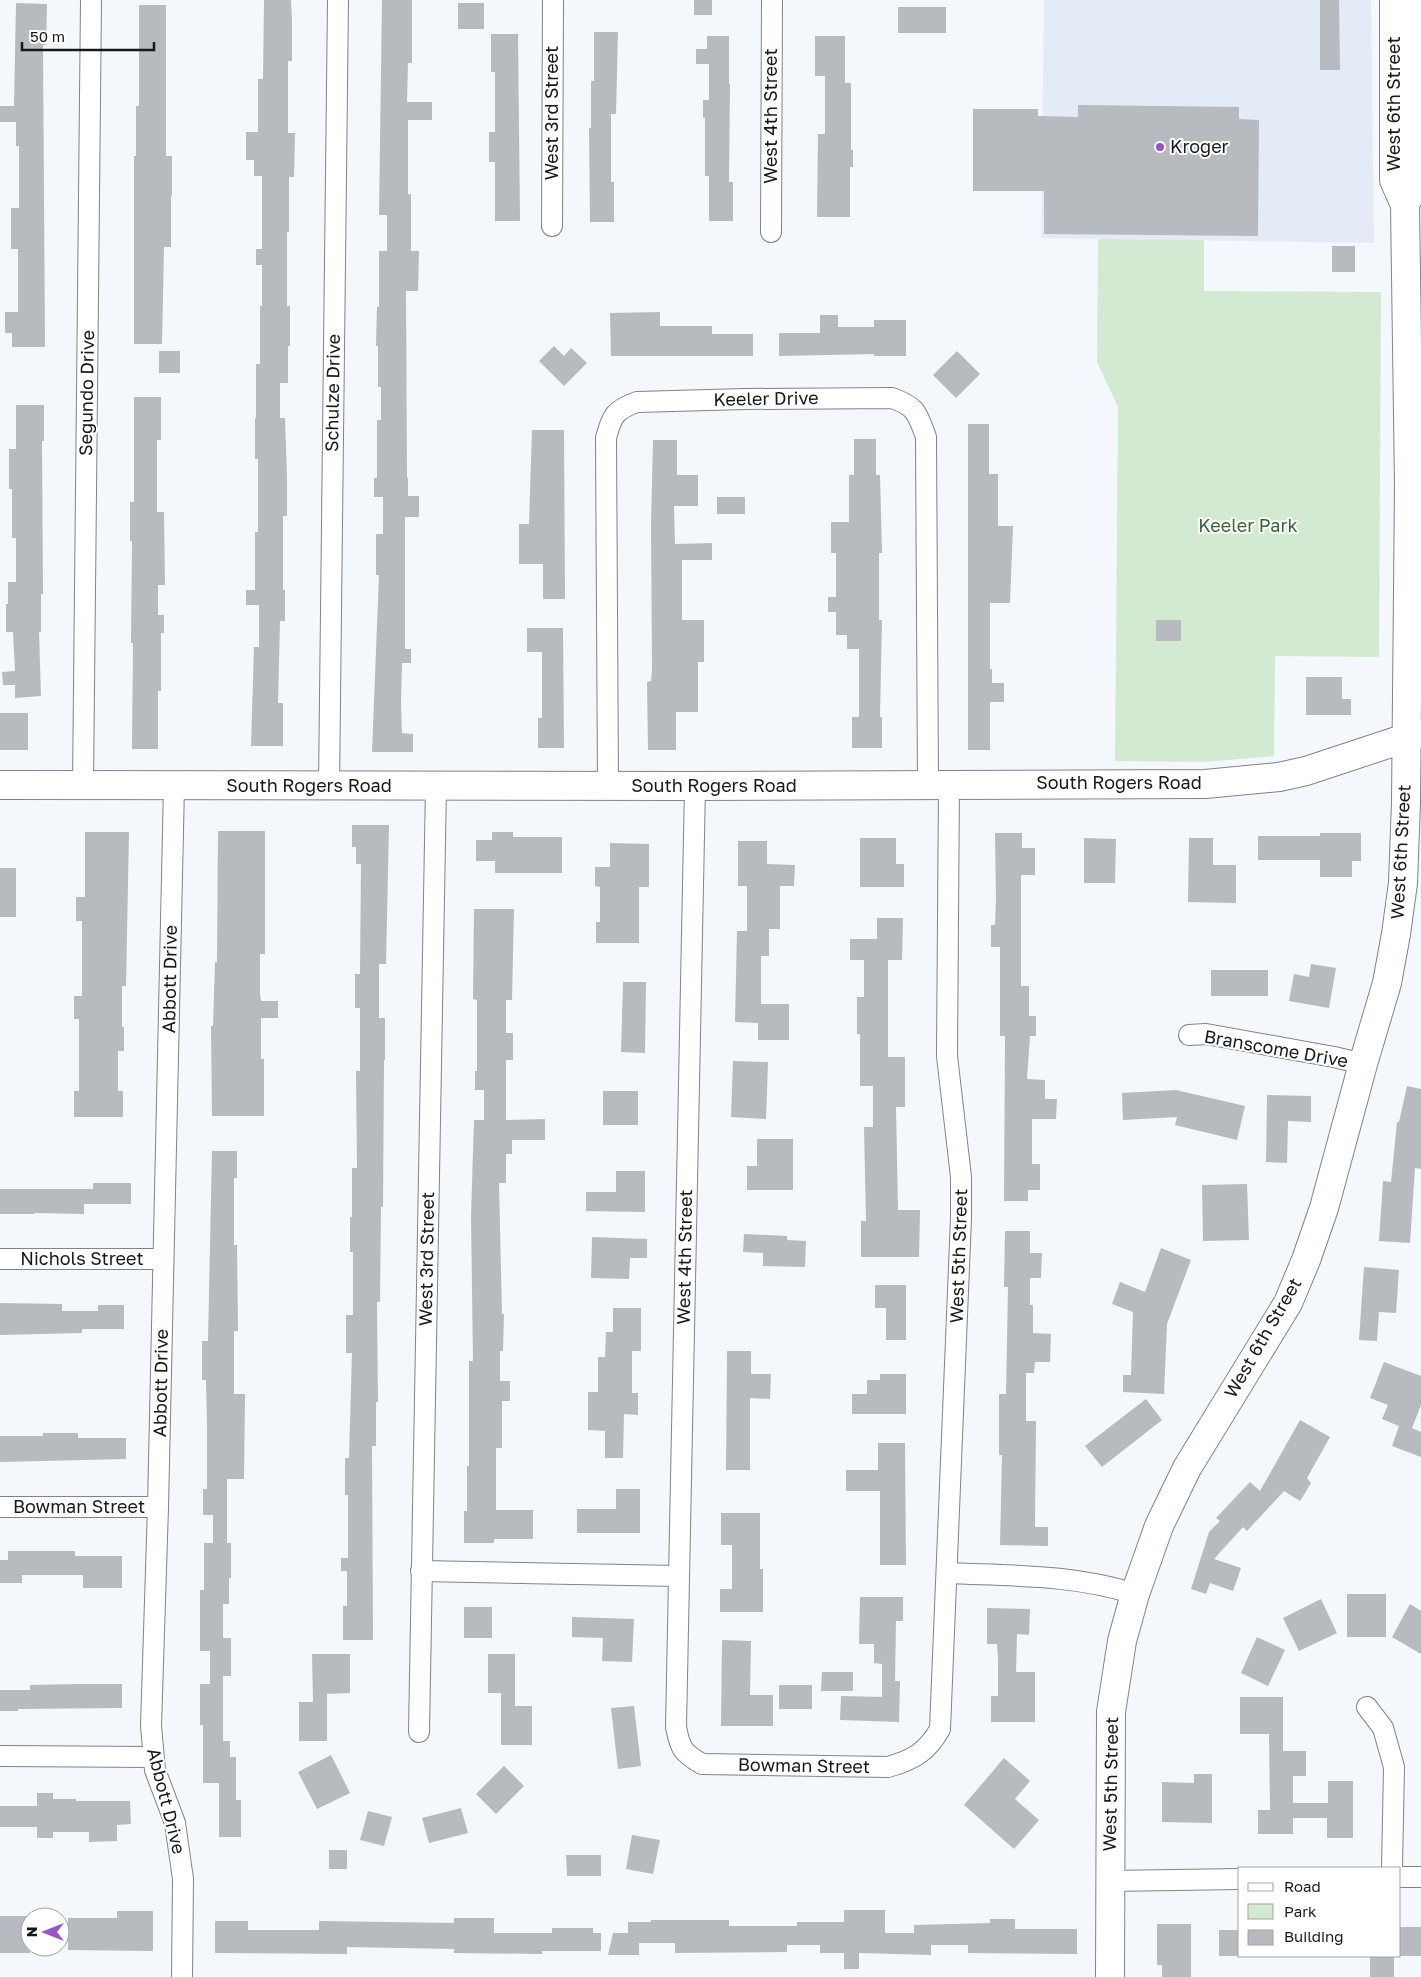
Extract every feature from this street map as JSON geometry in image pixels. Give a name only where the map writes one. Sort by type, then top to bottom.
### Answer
[{"type":"street","name":"Segundo Drive","points":[[83,786],[91,0]]},
{"type":"street","name":"Schulze Drive","points":[[329,786],[338,0]]},
{"type":"street","name":"West 3rd Street","points":[[552,226],[553,0]]},
{"type":"street","name":"West 4th Street","points":[[771,232],[772,0]]},
{"type":"street","name":"West 6th Street","points":[[1135,1594],[1159,1526],[1187,1468],[1288,1303],[1306,1260],[1324,1208],[1387,983],[1403,883],[1406,802],[1413,736],[1405,205],[1394,180],[1407,3]]},
{"type":"street","name":"Keeler Drive","points":[[608,786],[606,438],[610,421],[621,408],[637,402],[745,398],[892,398],[910,405],[918,416],[926,437],[939,784]]},
{"type":"street","name":"South Rogers Road","points":[[0,785],[695,786],[1205,784],[1279,777],[1413,736]]},
{"type":"street","name":"West 5th Street","points":[[939,784],[947,1056],[961,1178],[961,1218],[940,1729]]},
{"type":"street","name":"Abbott Drive","points":[[174,786],[158,1507],[150,1726],[155,1770],[175,1823],[183,1879],[182,1977]]},
{"type":"street","name":"West 3rd Street","points":[[419,1732],[436,786]]},
{"type":"street","name":"West 4th Street","points":[[676,1727],[695,786]]},
{"type":"street","name":"Branscome Drive","points":[[1189,1035],[1206,1034],[1334,1056],[1363,1064]]},
{"type":"street","name":"Nichols Street","points":[[0,1259],[163,1259]]},
{"type":"street","name":"Bowman Street","points":[[0,1507],[158,1507]]},
{"type":"street","points":[[421,1571],[678,1576]]},
{"type":"street","points":[[946,1573],[1080,1580],[1135,1594]]},
{"type":"street","name":"West 5th Street","points":[[1110,1977],[1111,1712],[1122,1641],[1135,1594]]},
{"type":"street","points":[[1367,1707],[1383,1728],[1394,1767],[1392,1867]]},
{"type":"street","name":"Bowman Street","points":[[676,1727],[679,1746],[686,1755],[702,1764],[888,1767],[906,1762],[919,1754],[932,1744],[940,1729]]},
{"type":"street","points":[[0,1756],[153,1757]]},
{"type":"street","points":[[1401,1877],[1421,1877]]},
{"type":"street","points":[[1110,1881],[1238,1879]]},
{"type":"shaded area","points":[[1044,0],[1371,0],[1374,243],[1041,238]]},
{"type":"green space","name":"Keeler Park","points":[[1098,239],[1204,240],[1204,291],[1381,292],[1379,657],[1275,656],[1274,756],[1204,762],[1115,761],[1118,407],[1097,362]]},
{"type":"building","points":[[264,0],[291,0],[292,61],[288,61],[288,133],[295,133],[294,177],[289,177],[289,232],[287,232],[287,306],[290,306],[288,383],[280,383],[280,418],[285,418],[287,476],[287,516],[283,516],[285,621],[280,621],[278,703],[283,703],[283,746],[251,746],[254,647],[259,647],[259,605],[246,605],[246,590],[255,590],[255,532],[258,532],[258,459],[255,459],[255,418],[256,364],[260,364],[262,265],[256,265],[256,249],[262,249],[262,176],[254,176],[254,160],[246,160],[246,132],[258,132],[258,79],[263,79]]},
{"type":"building","points":[[382,0],[412,0],[412,63],[408,63],[407,102],[432,102],[432,120],[408,120],[408,194],[411,194],[411,251],[419,251],[418,291],[406,291],[407,478],[408,496],[419,496],[419,517],[405,517],[405,649],[411,649],[411,663],[402,663],[401,704],[402,733],[413,734],[413,752],[372,752],[379,575],[376,575],[376,534],[383,534],[383,497],[374,497],[374,478],[377,478],[377,420],[381,420],[381,387],[378,387],[378,346],[376,346],[377,307],[379,307],[379,251],[387,251],[387,215],[379,215]]},
{"type":"building","points":[[694,0],[712,0],[712,15],[694,15]]},
{"type":"building","points":[[1320,0],[1339,0],[1340,70],[1320,70]]},
{"type":"building","points":[[16,3],[47,4],[46,45],[43,45],[45,347],[12,347],[12,333],[5,333],[5,312],[18,312],[18,249],[11,249],[11,208],[19,208],[19,146],[16,146],[16,122],[0,122],[0,106],[14,106]]},
{"type":"building","points":[[458,3],[484,3],[484,29],[458,29]]},
{"type":"building","points":[[139,5],[166,5],[166,156],[172,156],[172,196],[171,247],[164,247],[162,344],[134,344],[134,156],[136,156],[136,106],[139,106]]},
{"type":"building","points":[[898,7],[946,7],[946,33],[898,33]]},
{"type":"building","points":[[594,32],[618,32],[616,114],[611,114],[611,182],[614,182],[614,222],[590,222],[589,128],[591,128],[591,81],[594,81]]},
{"type":"building","points":[[491,34],[518,34],[520,221],[495,221],[495,162],[489,162],[489,132],[495,132],[495,72],[491,72]]},
{"type":"building","points":[[707,36],[729,36],[729,182],[733,182],[733,221],[709,221],[709,176],[705,176],[705,118],[703,118],[703,100],[709,100],[709,64],[696,64],[696,49],[707,49]]},
{"type":"building","points":[[815,36],[845,36],[845,83],[851,83],[851,150],[853,150],[853,167],[850,167],[850,217],[817,217],[818,134],[825,134],[825,76],[815,76]]},
{"type":"building","name":"Kroger","points":[[1078,105],[1239,107],[1239,119],[1259,120],[1258,236],[1044,234],[1044,191],[973,191],[973,109],[1038,109],[1038,116],[1078,117]]},
{"type":"building","points":[[1332,246],[1355,246],[1355,272],[1332,272]]},
{"type":"building","points":[[660,312],[660,326],[712,326],[712,334],[753,334],[753,356],[611,356],[610,313]]},
{"type":"building","points":[[820,315],[838,315],[838,327],[874,327],[874,320],[906,320],[906,356],[874,356],[874,354],[779,356],[779,333],[820,333]]},
{"type":"building","points":[[554,346],[564,356],[571,348],[587,363],[564,386],[539,361]]},
{"type":"building","points":[[159,351],[180,351],[180,373],[159,373]]},
{"type":"building","points":[[957,351],[980,374],[956,398],[933,375]]},
{"type":"building","points":[[134,397],[161,397],[161,440],[157,440],[157,512],[164,512],[165,585],[158,585],[158,615],[164,615],[164,633],[161,633],[161,691],[158,691],[158,749],[132,749],[133,643],[131,643],[132,541],[130,541],[130,502],[134,502]]},
{"type":"building","points":[[16,405],[44,405],[44,441],[42,441],[43,594],[41,594],[41,632],[39,632],[41,696],[15,698],[15,685],[3,685],[2,672],[15,671],[13,632],[6,632],[6,604],[8,604],[8,582],[16,582],[16,538],[12,538],[12,489],[9,489],[9,449],[16,449]]},
{"type":"building","points":[[968,424],[989,424],[989,474],[998,474],[998,526],[1013,526],[1010,603],[990,603],[990,669],[992,669],[992,683],[1004,683],[1004,702],[990,702],[990,750],[968,750]]},
{"type":"building","points":[[532,430],[564,430],[565,599],[543,599],[543,564],[519,564],[519,524],[529,524]]},
{"type":"building","points":[[854,439],[876,439],[876,475],[880,475],[882,553],[879,553],[879,620],[882,620],[880,717],[882,717],[882,748],[852,748],[852,717],[859,717],[859,649],[847,649],[847,635],[836,635],[836,612],[828,612],[828,597],[836,597],[836,553],[831,553],[831,522],[849,522],[849,475],[854,475]]},
{"type":"building","points":[[653,440],[677,440],[677,475],[698,475],[698,506],[674,506],[675,544],[712,543],[712,560],[682,560],[682,620],[704,620],[704,662],[698,662],[698,712],[676,712],[676,750],[648,750],[647,682],[651,681],[652,669],[651,524]]},
{"type":"building","points":[[717,497],[745,497],[745,514],[717,514]]},
{"type":"building","points":[[1156,620],[1181,620],[1181,641],[1156,641]]},
{"type":"building","points":[[527,628],[563,628],[564,748],[538,748],[538,718],[542,718],[542,652],[527,652]]},
{"type":"building","points":[[1306,677],[1342,677],[1342,699],[1351,699],[1351,715],[1306,715]]},
{"type":"building","points":[[0,713],[28,713],[28,750],[0,750]]},
{"type":"building","points":[[352,825],[389,825],[386,964],[379,964],[379,1018],[385,1018],[385,1060],[380,1302],[377,1302],[378,1402],[376,1402],[376,1446],[372,1446],[373,1640],[343,1640],[343,1606],[347,1606],[347,1571],[341,1571],[341,1558],[348,1558],[348,1495],[345,1495],[345,1458],[349,1458],[352,1353],[346,1353],[346,1315],[353,1315],[353,1252],[350,1252],[350,1217],[352,1217],[352,1168],[357,1168],[356,1071],[360,1071],[360,1008],[355,1008],[355,974],[360,974],[361,864],[356,864],[356,847],[352,847]]},
{"type":"building","points":[[218,831],[265,831],[265,954],[260,954],[260,994],[261,1001],[278,1001],[278,1018],[261,1018],[261,1059],[264,1059],[264,1116],[212,1116],[211,1026],[213,1026],[215,962],[217,962]]},
{"type":"building","points":[[85,832],[129,832],[126,986],[122,986],[124,1051],[118,1051],[118,1091],[123,1091],[123,1117],[74,1117],[74,1091],[79,1091],[79,1019],[74,1019],[74,996],[82,996],[82,921],[76,921],[76,897],[85,897]]},
{"type":"building","points":[[492,832],[513,832],[513,837],[562,837],[562,873],[495,873],[495,861],[476,861],[476,840],[492,840]]},
{"type":"building","points":[[995,833],[1022,833],[1022,848],[1035,848],[1035,875],[1021,875],[1021,986],[1029,986],[1029,1016],[1036,1016],[1036,1036],[1030,1036],[1027,1079],[1045,1080],[1045,1099],[1057,1099],[1056,1119],[1032,1119],[1032,1164],[1040,1164],[1040,1190],[1028,1190],[1028,1201],[1004,1201],[1005,1036],[1000,1036],[1000,947],[991,947],[991,925],[995,925],[996,899]]},
{"type":"building","points":[[1320,833],[1361,833],[1361,861],[1352,861],[1352,877],[1320,877],[1320,860],[1258,860],[1258,836],[1320,836]]},
{"type":"building","points":[[860,838],[896,838],[896,864],[904,864],[904,887],[860,887]]},
{"type":"building","points":[[1084,838],[1116,839],[1115,883],[1084,883]]},
{"type":"building","points":[[1189,838],[1213,838],[1213,865],[1236,865],[1236,903],[1188,902]]},
{"type":"building","points":[[738,841],[767,841],[767,864],[795,865],[794,886],[780,886],[780,929],[769,929],[769,956],[761,956],[761,1004],[789,1004],[789,1040],[758,1040],[758,1023],[735,1022],[737,931],[747,931],[747,886],[738,886]]},
{"type":"building","points":[[610,843],[649,844],[649,887],[639,887],[639,943],[596,943],[596,922],[600,922],[600,887],[595,886],[595,867],[610,867]]},
{"type":"building","points":[[0,868],[16,868],[16,917],[0,917]]},
{"type":"building","points":[[474,909],[514,909],[512,1000],[506,1000],[506,1033],[513,1033],[513,1060],[506,1060],[506,1120],[545,1119],[545,1140],[512,1140],[512,1154],[506,1154],[506,1183],[499,1183],[502,1314],[504,1314],[503,1351],[500,1351],[500,1381],[510,1381],[510,1401],[502,1401],[502,1448],[496,1448],[496,1510],[533,1510],[533,1539],[494,1539],[494,1543],[464,1543],[464,1511],[467,1511],[467,1466],[469,1466],[469,1361],[473,1361],[471,1216],[474,1120],[484,1120],[484,1090],[475,1090],[475,1071],[477,1071],[477,1000],[473,999]]},
{"type":"building","points":[[877,918],[903,918],[902,960],[888,960],[888,1057],[905,1057],[905,1107],[896,1107],[898,1210],[920,1210],[919,1257],[861,1257],[861,1221],[866,1221],[864,1127],[873,1127],[873,1086],[860,1086],[860,1034],[857,1034],[857,997],[864,997],[864,960],[850,960],[850,939],[877,939]]},
{"type":"building","points":[[1311,964],[1336,968],[1329,1008],[1289,1001],[1294,974],[1309,977]]},
{"type":"building","points":[[1211,970],[1268,970],[1268,996],[1211,996]]},
{"type":"building","points":[[623,982],[646,982],[645,1053],[621,1052]]},
{"type":"building","points":[[733,1061],[768,1062],[766,1119],[731,1117]]},
{"type":"building","points":[[1407,1086],[1421,1089],[1421,1169],[1415,1168],[1410,1243],[1379,1241],[1383,1181],[1391,1182],[1397,1122],[1399,1122]]},
{"type":"building","points":[[1176,1090],[1245,1106],[1237,1140],[1175,1125],[1177,1117],[1123,1120],[1122,1093]]},
{"type":"building","points":[[603,1091],[638,1091],[638,1125],[603,1125]]},
{"type":"building","points":[[1267,1095],[1311,1096],[1311,1122],[1288,1121],[1287,1163],[1266,1162]]},
{"type":"building","points":[[757,1139],[793,1139],[793,1190],[747,1190],[747,1166],[757,1166]]},
{"type":"building","points":[[212,1151],[237,1151],[237,1178],[234,1178],[234,1245],[237,1245],[238,1331],[234,1331],[234,1394],[245,1394],[244,1479],[227,1479],[227,1543],[231,1543],[231,1578],[229,1578],[229,1604],[223,1604],[223,1638],[231,1638],[231,1676],[223,1676],[223,1741],[230,1741],[230,1757],[236,1757],[236,1800],[241,1800],[241,1837],[219,1837],[219,1783],[203,1783],[203,1725],[200,1725],[200,1684],[210,1684],[210,1651],[200,1651],[200,1590],[204,1590],[204,1543],[213,1543],[213,1515],[203,1515],[203,1489],[207,1489],[207,1426],[206,1380],[202,1380],[202,1341],[208,1341]]},
{"type":"building","points":[[616,1171],[645,1171],[645,1212],[586,1211],[586,1192],[616,1192]]},
{"type":"building","points":[[93,1183],[131,1183],[131,1204],[84,1204],[84,1214],[0,1214],[0,1189],[93,1189]]},
{"type":"building","points":[[1247,1184],[1249,1240],[1203,1241],[1202,1185]]},
{"type":"building","points":[[1005,1231],[1030,1231],[1030,1253],[1042,1253],[1041,1278],[1030,1278],[1030,1305],[1033,1305],[1033,1333],[1051,1334],[1050,1362],[1035,1362],[1034,1373],[1026,1373],[1026,1421],[1036,1421],[1035,1527],[1048,1527],[1048,1546],[1000,1545],[1002,1455],[999,1455],[999,1394],[1006,1394],[1008,1287],[1004,1287]]},
{"type":"building","points":[[744,1234],[787,1236],[787,1240],[806,1241],[805,1267],[763,1266],[763,1253],[743,1252]]},
{"type":"building","points":[[592,1237],[647,1239],[647,1258],[630,1258],[629,1279],[591,1278]]},
{"type":"building","points":[[1161,1248],[1191,1260],[1167,1324],[1164,1394],[1123,1392],[1123,1375],[1131,1375],[1133,1312],[1112,1304],[1120,1282],[1145,1292]]},
{"type":"building","points":[[1364,1267],[1399,1270],[1396,1313],[1379,1312],[1377,1341],[1359,1340]]},
{"type":"building","points":[[875,1285],[906,1285],[906,1340],[886,1340],[886,1308],[875,1308]]},
{"type":"building","points":[[0,1303],[62,1304],[62,1311],[98,1311],[98,1305],[124,1305],[124,1329],[82,1329],[82,1333],[0,1335]]},
{"type":"building","points":[[613,1308],[641,1308],[641,1351],[632,1351],[632,1393],[638,1393],[638,1415],[624,1414],[623,1458],[605,1458],[605,1431],[588,1430],[588,1392],[598,1392],[598,1357],[605,1357],[606,1332],[613,1332]]},
{"type":"building","points":[[727,1351],[751,1351],[751,1374],[771,1374],[770,1399],[750,1398],[750,1470],[726,1470]]},
{"type":"building","points":[[1384,1362],[1421,1376],[1421,1405],[1412,1428],[1421,1432],[1421,1457],[1392,1446],[1399,1426],[1382,1419],[1388,1405],[1370,1398]]},
{"type":"building","points":[[880,1374],[906,1374],[906,1414],[852,1414],[852,1394],[867,1394],[867,1380],[880,1380]]},
{"type":"building","points":[[1146,1399],[1162,1420],[1102,1467],[1085,1446]]},
{"type":"building","points":[[1300,1420],[1330,1437],[1307,1478],[1311,1483],[1300,1501],[1284,1491],[1247,1531],[1243,1527],[1214,1559],[1241,1568],[1233,1591],[1210,1583],[1206,1594],[1191,1589],[1209,1532],[1220,1521],[1216,1518],[1250,1482],[1260,1491]]},
{"type":"building","points":[[43,1433],[78,1433],[78,1438],[126,1438],[126,1459],[0,1462],[0,1436],[43,1436]]},
{"type":"building","points":[[878,1443],[905,1443],[906,1565],[880,1565],[880,1491],[846,1491],[846,1470],[878,1470]]},
{"type":"building","points":[[616,1489],[640,1489],[640,1533],[577,1533],[577,1509],[616,1509]]},
{"type":"building","points":[[721,1513],[760,1513],[760,1569],[763,1569],[763,1612],[720,1612],[720,1589],[732,1589],[732,1545],[721,1545]]},
{"type":"building","points":[[8,1551],[75,1551],[75,1556],[122,1556],[122,1588],[83,1588],[83,1575],[22,1575],[22,1583],[0,1583],[0,1560],[8,1560]]},
{"type":"building","points":[[1347,1594],[1386,1594],[1386,1637],[1347,1637]]},
{"type":"building","points":[[860,1597],[903,1597],[903,1621],[896,1621],[895,1681],[900,1681],[899,1722],[840,1720],[841,1696],[882,1697],[882,1664],[874,1663],[874,1644],[859,1644]]},
{"type":"building","points":[[1321,1599],[1337,1633],[1299,1651],[1283,1618]]},
{"type":"building","points":[[1410,1604],[1421,1611],[1421,1654],[1392,1637]]},
{"type":"building","points":[[464,1607],[492,1607],[492,1638],[464,1638]]},
{"type":"building","points":[[987,1608],[1030,1609],[1029,1635],[1017,1634],[1016,1672],[1035,1672],[1035,1722],[991,1722],[991,1696],[998,1696],[998,1659],[997,1644],[987,1644]]},
{"type":"building","points":[[572,1617],[634,1619],[632,1662],[602,1661],[603,1638],[572,1637]]},
{"type":"building","points":[[1257,1637],[1285,1650],[1268,1686],[1241,1673]]},
{"type":"building","points":[[722,1640],[751,1641],[750,1695],[773,1695],[773,1726],[721,1726]]},
{"type":"building","points":[[312,1654],[350,1654],[350,1693],[327,1694],[327,1741],[299,1741],[299,1702],[313,1702]]},
{"type":"building","points":[[488,1654],[515,1654],[515,1706],[532,1706],[532,1745],[501,1745],[501,1693],[488,1693]]},
{"type":"building","points":[[822,1672],[853,1672],[853,1691],[821,1691]]},
{"type":"building","points":[[122,1684],[122,1708],[18,1709],[18,1711],[0,1711],[0,1690],[30,1690],[30,1685]]},
{"type":"building","points":[[779,1685],[812,1685],[812,1709],[779,1709]]},
{"type":"building","points":[[1240,1697],[1283,1697],[1283,1751],[1306,1751],[1306,1776],[1293,1776],[1293,1803],[1328,1803],[1328,1781],[1353,1781],[1353,1838],[1327,1838],[1327,1818],[1293,1818],[1293,1834],[1258,1834],[1258,1810],[1270,1810],[1269,1734],[1240,1734]]},
{"type":"building","points":[[634,1706],[641,1766],[618,1769],[611,1708]]},
{"type":"building","points":[[331,1755],[350,1793],[317,1809],[298,1772]]},
{"type":"building","points":[[1004,1758],[1030,1781],[1015,1799],[1039,1820],[1014,1849],[964,1805]]},
{"type":"building","points":[[504,1766],[524,1786],[496,1814],[476,1794]]},
{"type":"building","points":[[1194,1774],[1212,1774],[1212,1823],[1162,1822],[1162,1782],[1194,1783]]},
{"type":"building","points":[[37,1793],[53,1793],[53,1799],[76,1799],[76,1801],[130,1801],[131,1824],[117,1825],[117,1841],[89,1842],[89,1832],[53,1832],[53,1838],[37,1838],[37,1827],[0,1827],[0,1806],[37,1806]]},
{"type":"building","points":[[461,1808],[468,1833],[429,1843],[422,1818]]},
{"type":"building","points":[[368,1811],[392,1817],[384,1846],[360,1840]]},
{"type":"building","points":[[632,1835],[660,1840],[653,1874],[626,1869]]},
{"type":"building","points":[[329,1850],[347,1850],[347,1869],[329,1869]]},
{"type":"building","points":[[566,1855],[601,1855],[601,1876],[567,1876]]},
{"type":"building","points":[[844,1910],[885,1910],[885,1933],[914,1933],[914,1925],[990,1923],[990,1919],[1015,1919],[1015,1929],[1077,1929],[1077,1954],[968,1953],[968,1945],[931,1945],[931,1955],[859,1953],[859,1969],[844,1969],[844,1953],[820,1953],[820,1945],[787,1945],[787,1952],[675,1953],[675,1943],[639,1943],[639,1955],[608,1955],[613,1933],[628,1933],[628,1922],[651,1922],[651,1920],[729,1920],[729,1926],[797,1926],[797,1922],[844,1922]]},
{"type":"building","points":[[117,1911],[153,1911],[153,1951],[70,1950],[70,1918],[117,1918]]},
{"type":"building","points":[[0,1916],[20,1916],[20,1953],[0,1953]]},
{"type":"building","points":[[454,1918],[494,1918],[494,1933],[552,1933],[552,1928],[593,1928],[593,1933],[601,1933],[601,1951],[542,1951],[542,1954],[454,1953],[454,1949],[347,1947],[347,1954],[215,1953],[215,1921],[248,1921],[248,1930],[319,1930],[319,1921],[454,1923]]},
{"type":"building","points":[[1157,1924],[1191,1924],[1191,1977],[1162,1977],[1162,1965],[1157,1965]]},
{"type":"building","points":[[1401,1927],[1421,1927],[1421,1956],[1401,1956]]},
{"type":"building","points":[[1219,1930],[1238,1930],[1238,1956],[1219,1956]]},
{"type":"building","points":[[1370,1957],[1394,1957],[1394,1977],[1370,1977]]},
{"type":"place","name":"Kroger","points":[[1160,147]]}]
